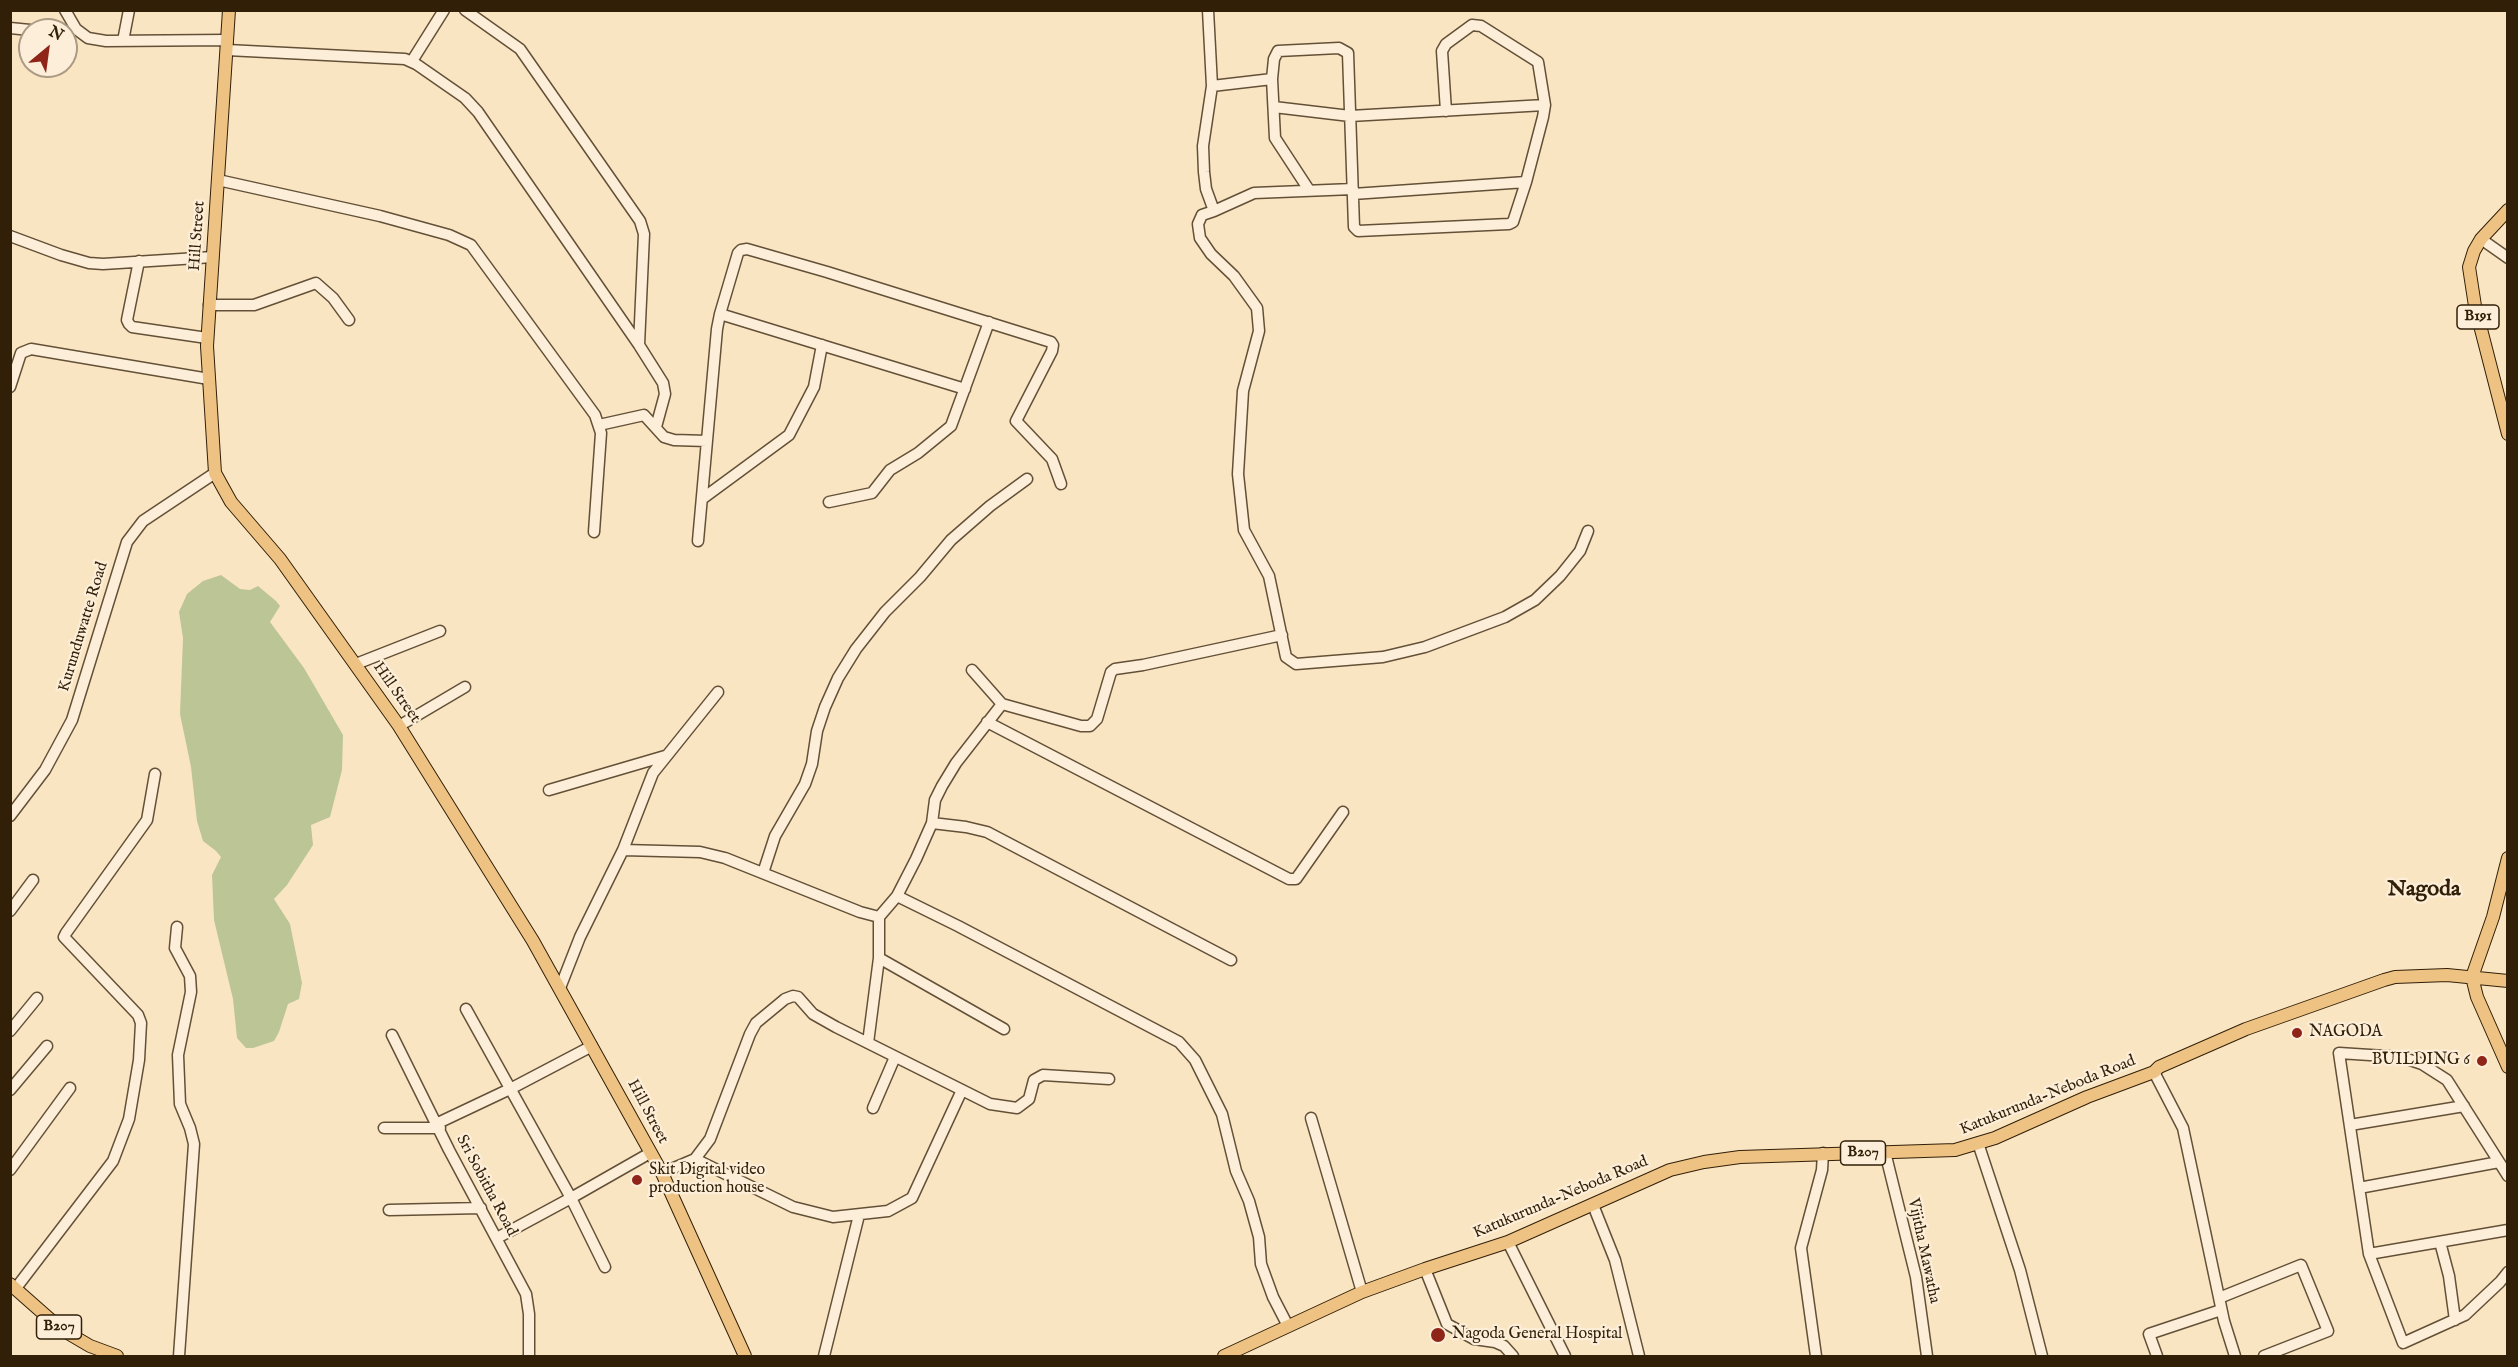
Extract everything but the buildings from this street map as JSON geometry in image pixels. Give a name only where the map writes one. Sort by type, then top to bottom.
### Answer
[{"type":"main road","name":"Hill Street","points":[[229,10],[207,338],[214,473],[231,501],[280,559],[399,726],[560,988],[662,1173],[745,1356]]},
{"type":"main road","name":"B191","points":[[2508,210],[2481,239],[2469,267],[2475,306],[2508,434]]},
{"type":"main road","points":[[2508,858],[2493,917],[2472,977],[2485,1017],[2508,1067]]},
{"type":"main road","name":"Katukurunda-Neboda Road","points":[[1224,1356],[1362,1292],[1508,1242],[1670,1170],[1740,1157],[1822,1153],[1942,1152],[1978,1143],[2087,1097],[2154,1072],[2159,1067],[2246,1029],[2384,980],[2428,975],[2508,981]]},
{"type":"main road","name":"B207","points":[[13,1286],[61,1329],[102,1354],[117,1356]]},
{"type":"street","points":[[123,41],[129,10]]},
{"type":"street","points":[[412,62],[444,10]]},
{"type":"street","points":[[465,10],[520,49],[640,221],[644,234],[639,345]]},
{"type":"street","points":[[1208,10],[1212,86],[1203,146],[1206,189],[1214,210]]},
{"type":"street","points":[[1309,190],[1277,143],[1272,79],[1274,59],[1278,51],[1343,49],[1348,53],[1354,227],[1362,232],[1513,222],[1526,182],[1545,105],[1538,62],[1476,25],[1446,44],[1442,51],[1446,111]]},
{"type":"street","points":[[78,34],[88,39],[227,45],[412,62],[465,98],[478,112],[639,345],[664,388],[665,394],[656,427]]},
{"type":"street","points":[[1212,86],[1272,79]]},
{"type":"street","points":[[1274,107],[1350,116],[1545,105]]},
{"type":"street","points":[[218,180],[380,216],[449,235],[471,245],[595,415],[601,433],[594,532]]},
{"type":"street","points":[[1526,182],[1353,191],[1309,190],[1254,193],[1202,215],[1198,224],[1200,238],[1211,254],[1234,276],[1257,308],[1259,331],[1243,391],[1238,474],[1244,530],[1269,576],[1286,657],[1296,664],[1383,657],[1425,647],[1505,616],[1535,600],[1560,576],[1580,551],[1588,531]]},
{"type":"street","points":[[10,236],[89,263],[213,256]]},
{"type":"street","points":[[2481,239],[2508,258]]},
{"type":"street","points":[[698,541],[720,314],[738,253],[747,249],[1051,342],[1053,345],[1016,421],[1052,459],[1061,484]]},
{"type":"street","points":[[139,261],[127,320],[129,324],[132,327],[207,338]]},
{"type":"street","points":[[210,305],[254,305],[316,283],[333,298],[349,320]]},
{"type":"street","points":[[720,314],[965,389]]},
{"type":"street","points":[[829,502],[872,493],[890,470],[918,453],[951,426],[988,322]]},
{"type":"street","points":[[702,499],[789,435],[814,387],[822,345]]},
{"type":"street","points":[[10,359],[31,349],[209,379]]},
{"type":"street","points":[[10,387],[21,353]]},
{"type":"street","points":[[599,425],[638,414],[649,417],[664,437],[669,439],[707,441]]},
{"type":"street","name":"Kurunduwatte Road","points":[[10,816],[45,770],[72,720],[127,542],[143,521],[214,473]]},
{"type":"street","points":[[763,873],[775,836],[805,784],[825,707],[855,649],[885,612],[920,577],[951,540],[1027,479]]},
{"type":"street","points":[[356,664],[440,632]]},
{"type":"street","points":[[972,670],[1002,704],[1081,726],[1090,726],[1097,719],[1111,672],[1115,669],[1143,666],[1282,635]]},
{"type":"street","points":[[399,726],[465,687]]},
{"type":"street","points":[[560,988],[580,937],[623,850],[649,783],[665,756],[718,692]]},
{"type":"street","points":[[868,1043],[879,958],[879,917],[897,896],[932,823],[935,800],[942,786],[956,763],[1002,704]]},
{"type":"street","points":[[987,723],[1289,879],[1296,879],[1343,812]]},
{"type":"street","points":[[549,790],[665,756]]},
{"type":"street","points":[[13,1286],[112,1161],[122,1143],[129,1119],[139,1060],[141,1023],[138,1015],[64,937],[147,820],[155,774]]},
{"type":"street","points":[[932,823],[987,832],[1231,960]]},
{"type":"street","points":[[623,850],[700,852],[725,858],[860,912],[879,917]]},
{"type":"street","points":[[10,910],[33,880]]},
{"type":"street","points":[[897,896],[1179,1042],[1195,1060],[1222,1114],[1236,1171],[1249,1201],[1259,1237],[1261,1264],[1273,1297],[1288,1326]]},
{"type":"street","points":[[177,927],[175,948],[190,976],[191,992],[178,1056],[180,1104],[194,1144],[179,1356]]},
{"type":"street","points":[[879,958],[1004,1029]]},
{"type":"street","points":[[10,1031],[37,998]]},
{"type":"street","points":[[662,1173],[695,1159],[710,1139],[750,1034],[756,1023],[785,999],[798,998],[813,1014],[990,1104],[1017,1108],[1029,1099],[1034,1080],[1043,1075],[1109,1079]]},
{"type":"street","points":[[465,1009],[572,1197],[605,1267]]},
{"type":"street","name":"Sri Sobitha Road","points":[[392,1035],[526,1294],[529,1314],[529,1356]]},
{"type":"street","points":[[10,1090],[47,1046]]},
{"type":"street","points":[[384,1128],[439,1126],[592,1046]]},
{"type":"street","points":[[2508,1176],[2447,1080],[2422,1064],[2401,1057],[2339,1053],[2369,1254],[2403,1343],[2465,1315],[2508,1272]]},
{"type":"street","points":[[873,1108],[895,1057]]},
{"type":"street","points":[[2154,1072],[2183,1128],[2221,1310],[2235,1356]]},
{"type":"street","points":[[10,1170],[70,1089]]},
{"type":"street","points":[[695,1159],[793,1206],[833,1217],[888,1210],[912,1198],[962,1090]]},
{"type":"street","points":[[2350,1125],[2464,1106]]},
{"type":"street","points":[[1311,1118],[1362,1292]]},
{"type":"street","points":[[1978,1143],[2020,1270],[2042,1356]]},
{"type":"street","name":"Vijitha Mawatha","points":[[1885,1152],[1916,1277],[1927,1356]]},
{"type":"street","points":[[497,1238],[650,1153]]},
{"type":"street","points":[[1816,1356],[1801,1248],[1822,1170],[1822,1153]]},
{"type":"street","points":[[2359,1188],[2499,1162]]},
{"type":"street","points":[[1593,1205],[1615,1260],[1640,1356]]},
{"type":"street","points":[[389,1209],[481,1208]]},
{"type":"street","points":[[824,1356],[859,1215]]},
{"type":"street","points":[[2369,1254],[2508,1230]]},
{"type":"street","points":[[1508,1242],[1565,1356]]},
{"type":"street","points":[[2440,1242],[2449,1276],[2455,1320]]},
{"type":"street","points":[[2219,1298],[2301,1265],[2328,1331],[2264,1356]]},
{"type":"street","points":[[1425,1269],[1448,1324],[1474,1339],[1495,1342],[1504,1346],[1514,1356]]},
{"type":"street","points":[[2157,1356],[2150,1334],[2221,1310]]},
{"type":"green space","points":[[221,575],[240,589],[250,590],[258,586],[280,606],[270,622],[304,668],[343,735],[342,770],[330,817],[311,825],[313,845],[287,885],[274,899],[290,924],[302,983],[299,999],[288,1004],[274,1041],[253,1048],[246,1048],[237,1038],[233,999],[214,920],[212,875],[221,857],[203,841],[197,821],[191,767],[180,714],[183,638],[179,612],[187,594],[203,581]]},
{"type":"place","name":"NAGODA","points":[[2297,1033]]},
{"type":"place","name":"BUILDING 6","points":[[2482,1061]]},
{"type":"place","name":"Skit Digital video production house","points":[[637,1180]]},
{"type":"place","name":"Nagoda General Hospital","points":[[1438,1335]]},
{"type":"district","name":"Nagoda","points":[[2424,890]]}]
